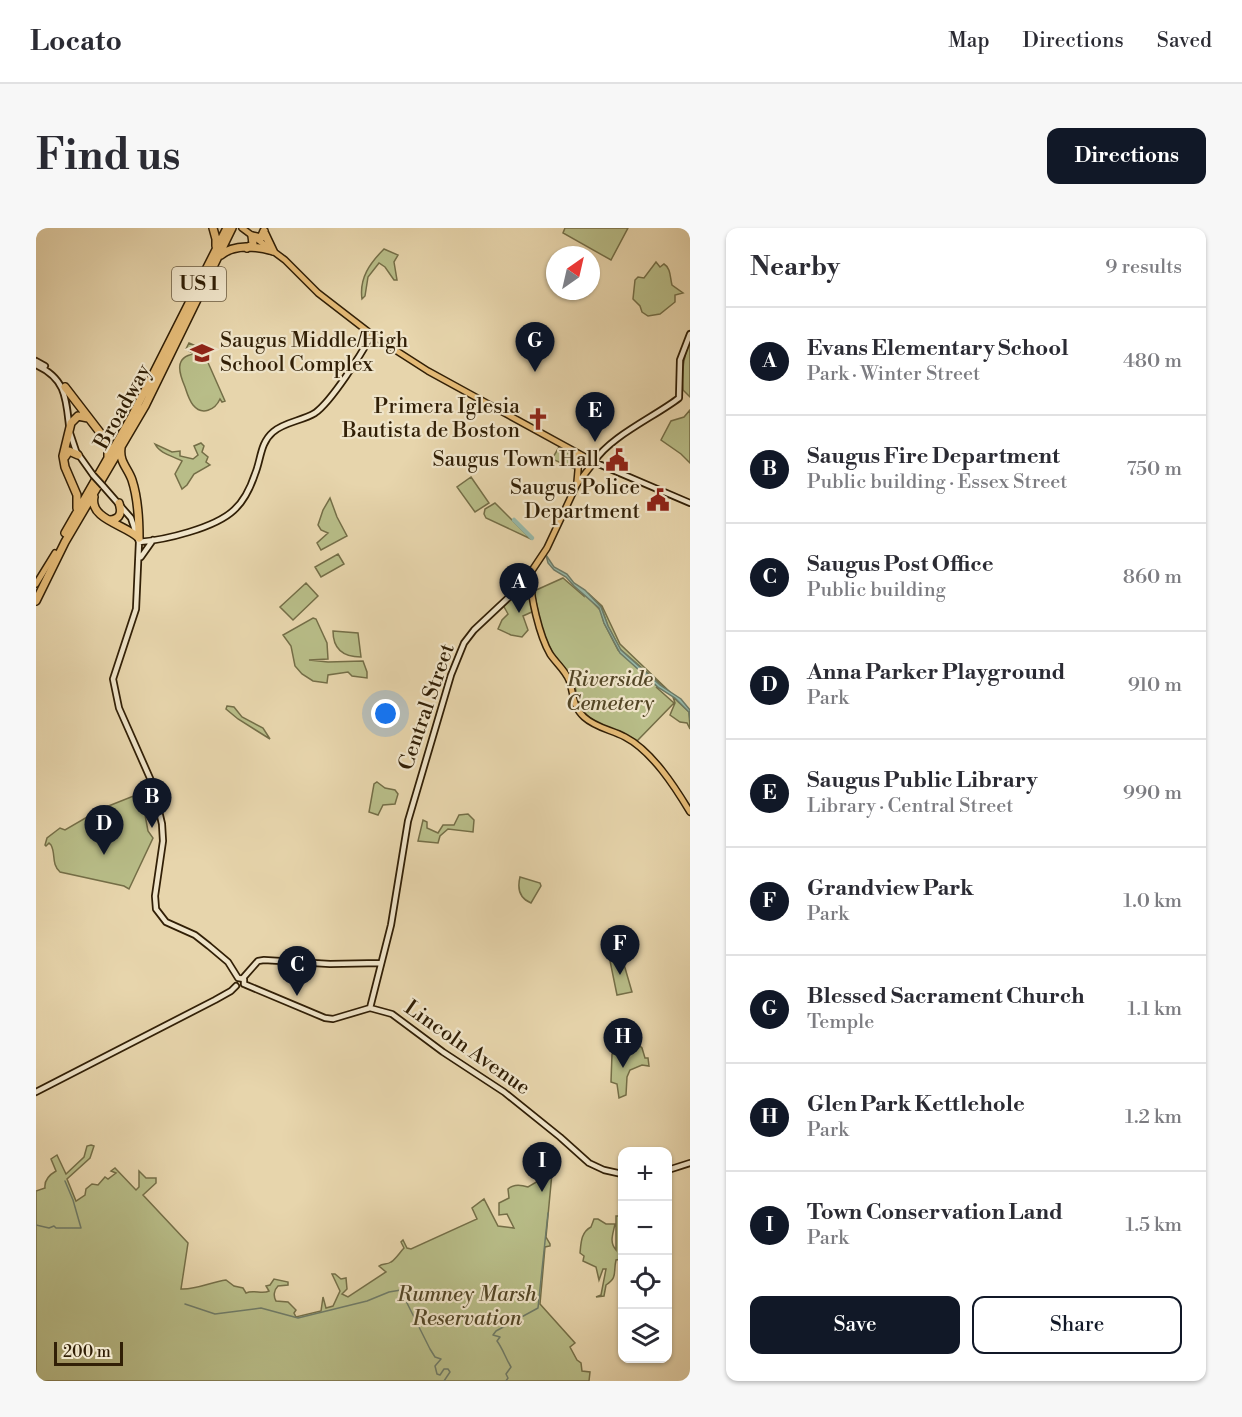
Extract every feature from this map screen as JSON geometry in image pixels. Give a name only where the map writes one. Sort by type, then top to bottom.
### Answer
[{"type":"highway","points":[[213,228],[221,232],[228,231],[229,244],[235,248]]},
{"type":"highway","points":[[213,228],[216,240],[215,258]]},
{"type":"highway","points":[[247,248],[253,244],[252,236],[261,238],[263,230]]},
{"type":"highway","points":[[263,230],[273,251]]},
{"type":"highway","name":"Broadway","points":[[37,596],[108,458],[145,406],[228,231]]},
{"type":"highway","points":[[215,258],[235,248],[262,248],[273,251]]},
{"type":"highway","points":[[65,387],[105,439],[108,458]]},
{"type":"highway","points":[[76,513],[78,497],[64,462],[63,452],[76,417],[88,418]]},
{"type":"highway","points":[[105,439],[121,441],[120,458],[131,479],[139,519],[139,540]]},
{"type":"highway","name":"Broadway","points":[[55,553],[76,513],[106,472],[121,441]]},
{"type":"highway","points":[[78,455],[71,451],[65,455],[65,462],[75,485],[79,490],[84,491],[97,482]]},
{"type":"highway","points":[[106,472],[117,463],[125,468]]},
{"type":"highway","points":[[97,482],[94,509],[131,531],[139,540]]},
{"type":"highway","points":[[109,519],[119,516],[121,511],[119,503],[129,505],[135,497]]},
{"type":"highway","points":[[76,524],[86,515],[101,515]]},
{"type":"highway","name":"US 1","points":[[37,596],[55,553]]},
{"type":"main road","points":[[242,228],[273,251],[318,293],[372,335],[428,371],[594,462],[690,503]]},
{"type":"main road","name":"Central Street","points":[[370,1008],[393,912],[408,821],[451,675],[464,643],[472,632],[532,573],[547,548],[577,484],[598,455],[643,421],[679,398],[680,360],[690,334]]},
{"type":"main road","points":[[139,540],[153,540],[191,532],[233,511],[253,478],[269,436],[277,429],[321,408],[358,359],[372,335]]},
{"type":"main road","points":[[36,363],[53,372],[65,387],[71,408],[70,428]]},
{"type":"main road","points":[[36,363],[52,375],[63,388],[73,442],[78,455],[97,482],[131,518],[139,540],[140,558],[135,613],[113,680],[119,708],[153,785],[163,828],[156,909],[165,922],[195,935],[210,946],[228,962],[242,980]]},
{"type":"main road","points":[[567,448],[576,457],[577,484]]},
{"type":"main road","name":"Central Street","points":[[586,457],[598,455]]},
{"type":"main road","points":[[578,465],[582,457],[586,457]]},
{"type":"main road","points":[[578,465],[583,472],[587,472]]},
{"type":"main road","points":[[140,558],[153,540]]},
{"type":"main road","name":"Broadway","points":[[36,584],[55,553]]},
{"type":"main road","points":[[532,573],[532,592],[545,644],[569,680],[577,709],[592,723],[624,736],[634,743],[669,779],[690,812]]},
{"type":"main road","points":[[523,584],[532,592]]},
{"type":"main road","points":[[36,1092],[215,1000],[236,986],[240,987],[242,980],[258,961],[330,964],[381,963]]},
{"type":"main road","name":"Lincoln Avenue","points":[[242,980],[325,1018],[333,1019],[370,1008],[392,1014],[443,1052],[510,1096],[589,1163],[618,1173]]},
{"type":"main road","points":[[672,1169],[690,1163]]},
{"type":"green space","points":[[565,228],[628,228],[611,260],[600,254],[600,246],[586,246],[563,233]]},
{"type":"green space","points":[[384,249],[398,255],[394,262],[397,280],[394,280],[385,267],[379,263],[368,277],[365,296],[362,299],[362,284],[367,271]]},
{"type":"green space","points":[[656,262],[660,267],[664,264],[666,266],[672,285],[683,293],[675,295],[675,302],[660,314],[648,316],[642,312],[633,299],[635,280],[638,277],[644,278]]},
{"type":"green space","points":[[690,340],[690,397],[683,390],[683,377],[684,358]]},
{"type":"green space","points":[[189,343],[198,347],[195,354],[206,358],[225,401],[222,402],[220,399],[212,409],[204,411],[193,405],[181,376],[180,366],[183,358],[194,354],[186,349]]},
{"type":"green space","points":[[690,410],[690,463],[661,440],[671,421],[684,417]]},
{"type":"green space","points":[[201,443],[204,446],[202,452],[208,457],[206,462],[210,465],[194,474],[182,489],[175,474],[182,461],[163,452],[155,444],[172,452],[180,451],[180,456],[193,459],[198,455],[194,446]]},
{"type":"green space","points":[[559,447],[574,457],[575,469],[552,459]]},
{"type":"green space","points":[[471,477],[489,503],[475,512],[457,487]]},
{"type":"green space","points":[[330,498],[347,536],[321,550],[317,543],[328,533],[321,530],[318,525]]},
{"type":"green space","points":[[495,503],[531,539],[486,518],[485,509]]},
{"type":"green space","points":[[338,554],[344,564],[321,577],[315,567]]},
{"type":"green space","name":"Riverside Cemetery","points":[[563,578],[584,596],[584,593],[601,611],[604,623],[618,650],[674,703],[637,741],[593,720],[584,712],[570,675],[549,646],[534,591]]},
{"type":"green space","points":[[306,583],[318,596],[293,620],[280,607]]},
{"type":"green space","points":[[524,587],[529,590],[534,611],[523,616],[528,630],[522,637],[498,629],[508,614],[503,605]]},
{"type":"green space","points":[[588,593],[602,606],[620,644],[671,693],[620,649],[601,607]]},
{"type":"green space","points":[[313,618],[316,619],[327,643],[328,659],[309,660],[363,661],[367,678],[352,676],[348,672],[328,675],[327,683],[313,681],[302,674],[295,666],[291,646],[283,635]]},
{"type":"green space","points":[[333,631],[358,633],[361,657],[349,656],[337,648]]},
{"type":"green space","points":[[673,697],[689,712],[690,729],[687,723],[680,722],[670,715],[675,703]]},
{"type":"green space","points":[[227,706],[234,707],[242,717],[263,728],[270,739],[238,719],[226,709]]},
{"type":"green space","points":[[377,782],[385,788],[395,790],[398,794],[395,804],[383,805],[378,815],[369,812],[374,784]]},
{"type":"green space","points":[[141,793],[148,831],[153,838],[129,889],[60,872],[57,869],[51,845],[49,843],[45,845],[47,838],[60,828],[65,830],[101,809]]},
{"type":"green space","points":[[468,814],[474,820],[473,832],[448,829],[440,836],[438,843],[418,841],[423,820],[427,822],[427,828],[438,833],[443,825],[454,825],[459,815]]},
{"type":"green space","points":[[520,877],[540,883],[541,886],[531,903],[520,893]]},
{"type":"green space","points":[[625,954],[623,961],[632,992],[617,995],[609,956]]},
{"type":"green space","points":[[628,1035],[642,1048],[645,1058],[648,1058],[649,1066],[642,1065],[630,1070],[627,1077],[626,1095],[619,1098],[617,1084],[611,1082],[612,1054],[615,1053],[615,1038]]},
{"type":"green space","name":"Rumney Marsh Reservation","points":[[87,1146],[94,1146],[90,1158],[67,1179],[76,1201],[85,1195],[86,1189],[92,1184],[98,1185],[105,1177],[108,1179],[116,1173],[111,1171],[115,1168],[136,1190],[139,1187],[139,1171],[146,1178],[156,1178],[156,1183],[143,1195],[188,1243],[181,1289],[226,1280],[234,1286],[243,1288],[246,1293],[264,1292],[269,1291],[266,1286],[270,1285],[274,1279],[288,1282],[288,1285],[278,1286],[274,1297],[276,1301],[288,1302],[296,1310],[294,1313],[296,1317],[321,1311],[323,1297],[326,1308],[333,1306],[340,1291],[332,1274],[341,1279],[346,1278],[347,1289],[342,1294],[348,1297],[386,1272],[379,1266],[389,1263],[396,1257],[404,1248],[401,1242],[403,1240],[407,1248],[411,1249],[477,1219],[472,1208],[484,1199],[498,1226],[514,1228],[507,1214],[499,1215],[499,1203],[509,1198],[508,1189],[520,1185],[528,1187],[552,1173],[546,1237],[550,1246],[545,1247],[540,1304],[575,1343],[570,1347],[581,1363],[582,1371],[590,1372],[589,1381],[36,1381],[36,1191],[45,1188],[48,1178],[56,1171],[51,1159],[57,1155],[66,1174],[84,1157]]},
{"type":"green space","points":[[616,1216],[618,1216],[618,1260],[616,1260],[614,1277],[606,1285],[604,1296],[596,1297],[601,1295],[606,1269],[603,1269],[599,1280],[596,1267],[583,1261],[584,1256],[580,1253],[582,1238],[594,1219],[606,1224],[615,1224],[612,1241],[616,1250]]},
{"type":"shaded area","points":[[546,555],[554,567],[567,574],[601,607],[621,650],[660,685],[681,699],[690,710],[690,720],[689,712],[675,698],[659,688],[620,653],[604,623],[599,608],[566,577],[554,570],[548,563]]},
{"type":"waterway","points":[[514,520],[532,538]]},
{"type":"waterway","points":[[36,1225],[49,1228],[54,1226],[56,1228],[81,1228],[65,1181]]},
{"type":"waterway","points":[[506,1381],[508,1378],[506,1374],[511,1367],[497,1341],[500,1337],[493,1335],[496,1331],[538,1308],[548,1213]]},
{"type":"waterway","points":[[185,1304],[215,1314],[261,1308],[298,1318],[401,1290],[430,1349],[435,1357],[441,1359],[435,1366],[437,1374],[440,1375],[444,1369],[450,1372],[444,1381]]},
{"type":"place","name":"Saugus Middle/High School Complex","points":[[202,353]]},
{"type":"place","name":"Blessed Sacrament Church","points":[[535,372]]},
{"type":"place","name":"Primera Iglesia Bautista de Boston","points":[[538,419]]},
{"type":"place","name":"Saugus Public Library","points":[[595,442]]},
{"type":"place","name":"Saugus Town Hall","points":[[617,460]]},
{"type":"place","name":"Saugus Police Department","points":[[658,500]]},
{"type":"place","name":"Evans Elementary School","points":[[519,613]]},
{"type":"place","name":"Saugus Fire Department","points":[[152,828]]},
{"type":"place","name":"Anna Parker Playground","points":[[104,855]]},
{"type":"place","name":"Grandview Park","points":[[620,975]]},
{"type":"place","name":"Saugus Post Office","points":[[297,996]]},
{"type":"place","name":"Glen Park Kettlehole","points":[[623,1068]]},
{"type":"place","name":"Town Conservation Land","points":[[542,1192]]}]
